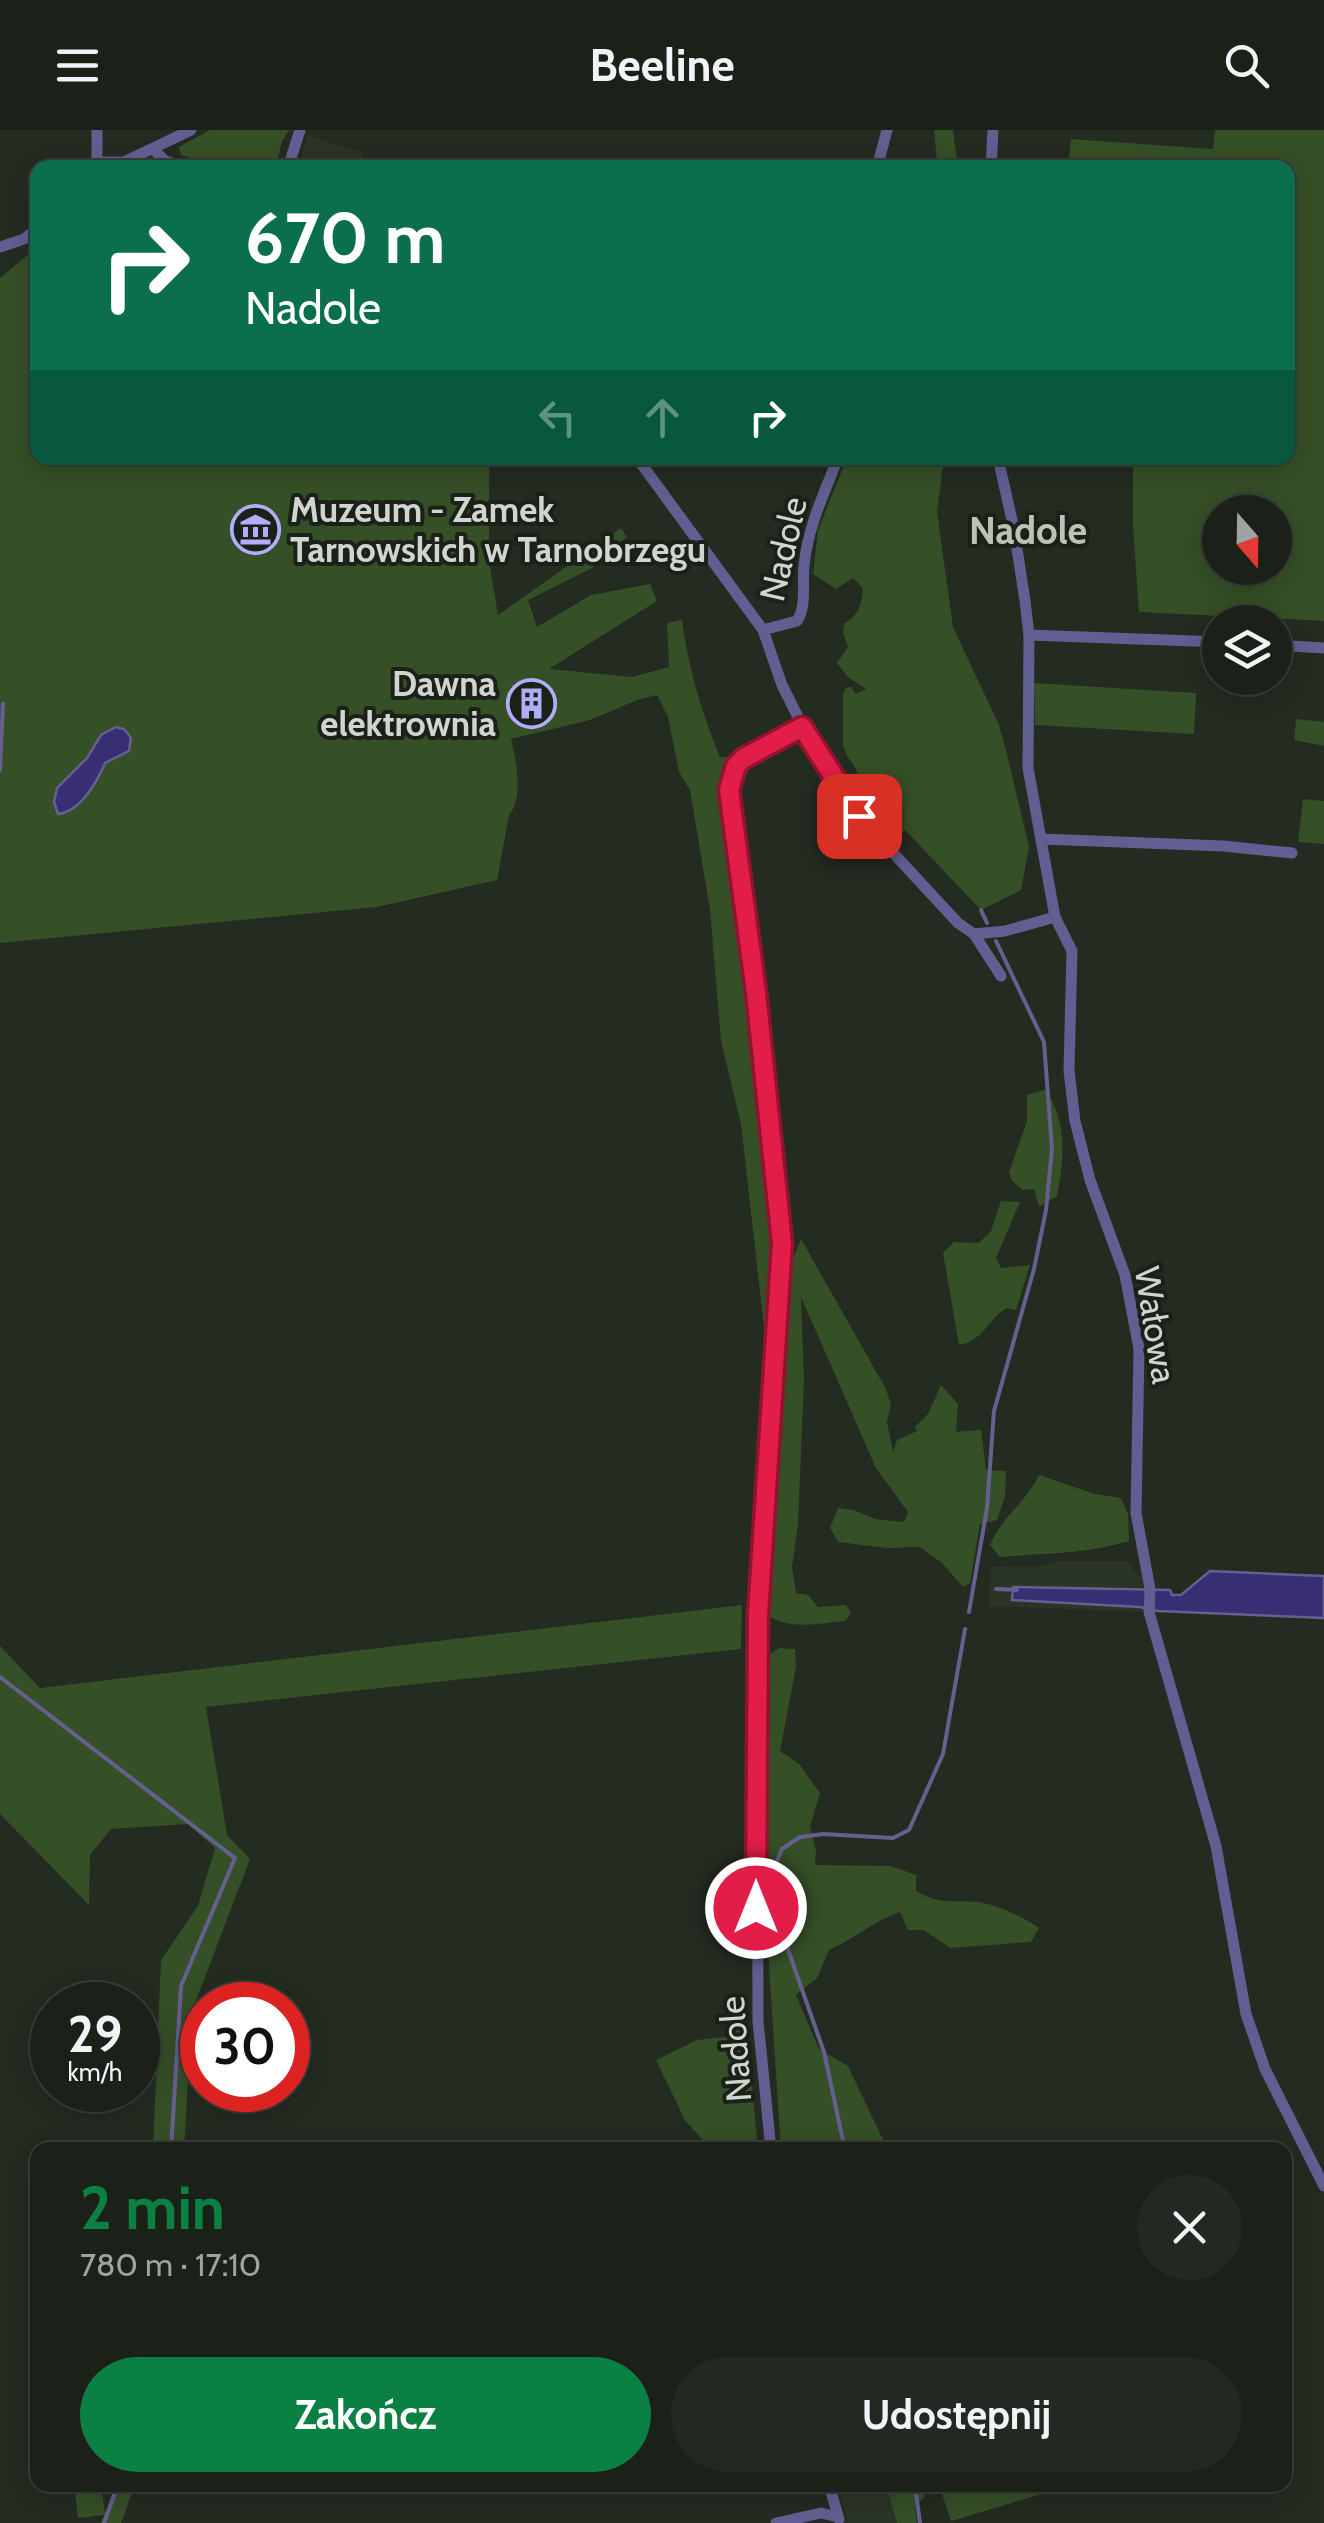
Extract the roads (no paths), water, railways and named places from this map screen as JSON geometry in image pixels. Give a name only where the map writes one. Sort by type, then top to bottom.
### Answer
[{"type":"street","points":[[97,130],[98,160]]},
{"type":"street","points":[[129,160],[191,130]]},
{"type":"street","points":[[291,160],[300,130]]},
{"type":"street","points":[[879,160],[886,130]]},
{"type":"street","points":[[991,160],[993,130]]},
{"type":"street","points":[[154,150],[165,160]]},
{"type":"street","points":[[0,247],[30,234]]},
{"type":"street","name":"Nadole","points":[[643,465],[762,630],[802,727],[859,816],[958,924],[974,934],[1001,976]]},
{"type":"street","name":"Nadole","points":[[762,630],[797,621],[802,614],[804,565],[812,520],[835,465]]},
{"type":"street","name":"Wałowa","points":[[1000,465],[1014,529],[1028,634],[1028,768],[1055,917],[1072,951],[1069,1071],[1074,1121],[1090,1180],[1125,1274],[1139,1349],[1136,1513],[1150,1589],[1150,1612],[1216,1846],[1246,2014],[1265,2069],[1324,2186]]},
{"type":"street","points":[[1028,634],[1202,641]]},
{"type":"street","points":[[1292,646],[1324,648]]},
{"type":"street","name":"Nadole","points":[[770,2142],[758,2020],[757,1644],[782,1243],[756,992],[729,790],[736,766],[744,758],[802,727]]},
{"type":"street","points":[[1042,839],[1223,846],[1292,853]]},
{"type":"street","points":[[974,934],[1005,931],[1055,917]]},
{"type":"street","points":[[831,2492],[838,2521]]},
{"type":"street","points":[[776,2523],[821,2513],[838,2521]]},
{"type":"waterway","points":[[0,770],[3,704]]},
{"type":"waterway","points":[[981,910],[987,923]]},
{"type":"waterway","points":[[969,1612],[987,1508],[994,1411],[1034,1269],[1046,1210],[1052,1149],[1044,1042],[996,941]]},
{"type":"waterway","points":[[996,1589],[1017,1590]]},
{"type":"waterway","points":[[843,2142],[824,2052],[780,1927],[777,1861],[782,1849],[800,1837],[823,1834],[893,1838],[909,1830],[943,1754],[965,1629]]},
{"type":"waterway","points":[[0,1677],[235,1858],[181,1986],[171,2142]]},
{"type":"waterway","points":[[104,2523],[115,2492]]},
{"type":"waterway","points":[[916,2492],[920,2523]]},
{"type":"place","name":"Muzeum - Zamek Tarnowskich w Tarnobrzegu","points":[[255,529]]},
{"type":"place","name":"Dawna elektrownia","points":[[531,703]]},
{"type":"district","name":"Nadole","points":[[1028,530]]}]
